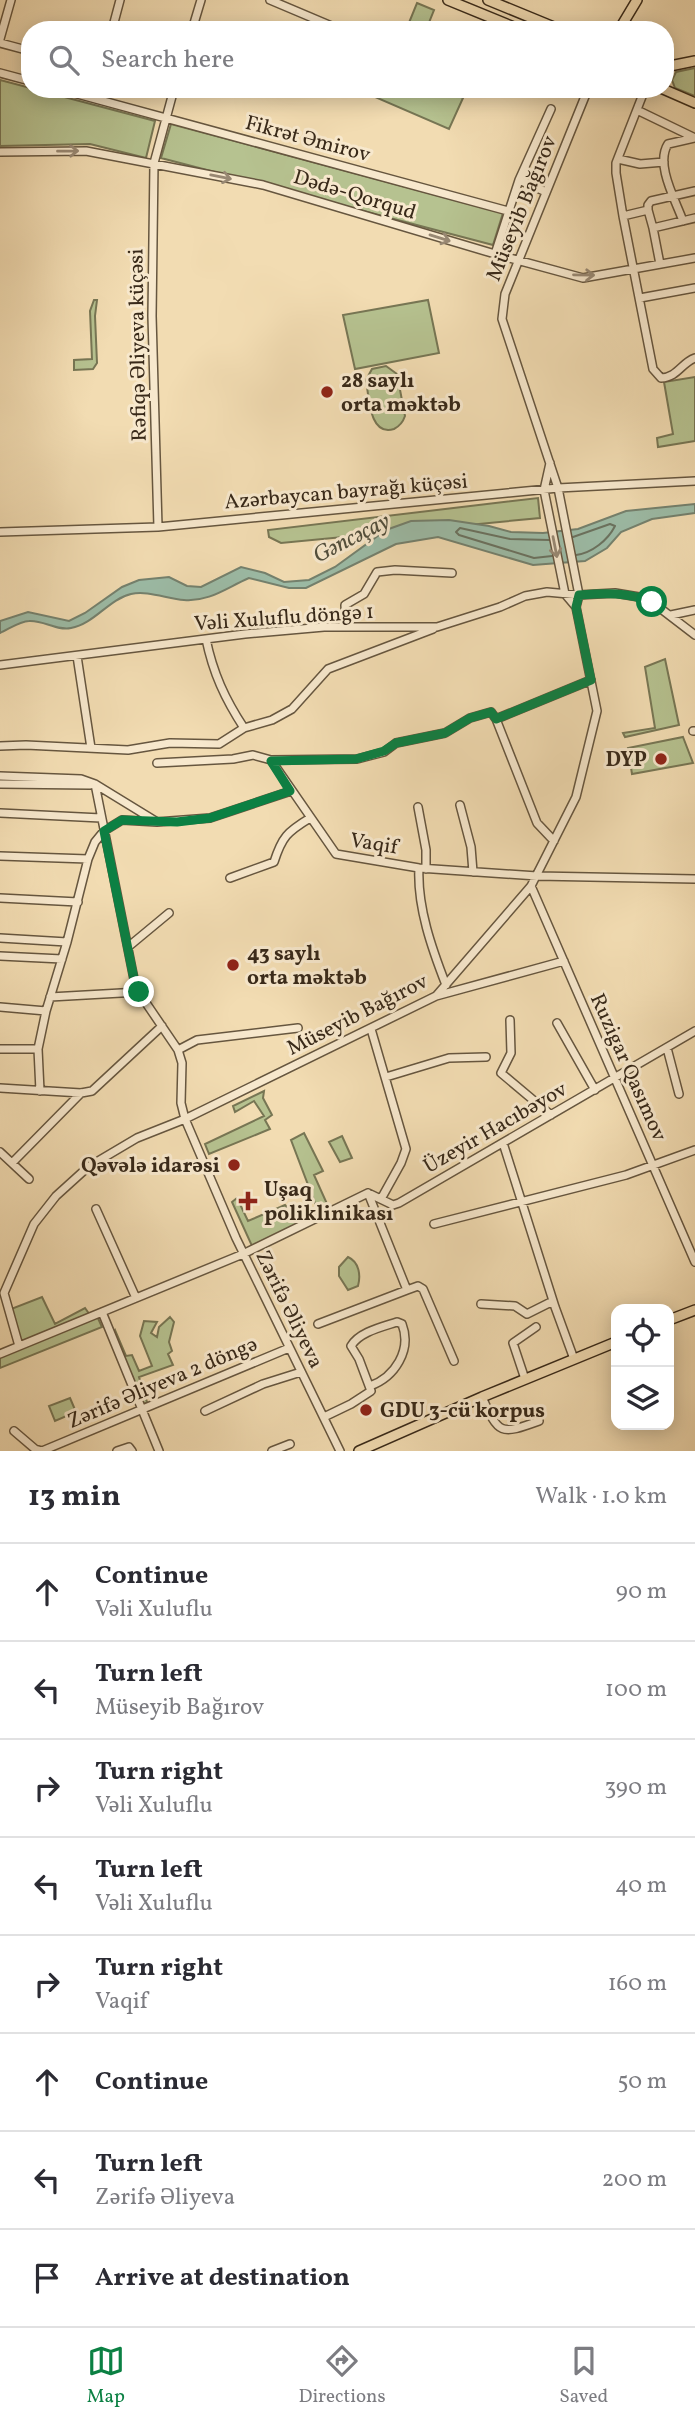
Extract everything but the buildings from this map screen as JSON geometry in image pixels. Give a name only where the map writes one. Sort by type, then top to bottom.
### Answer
[{"type":"main road","points":[[448,0],[499,20]]},
{"type":"main road","points":[[488,0],[539,21]]},
{"type":"main road","points":[[624,21],[637,0]]},
{"type":"main road","points":[[674,68],[695,61]]},
{"type":"main road","points":[[674,94],[695,103]]},
{"type":"main road","points":[[674,1318],[695,1310]]},
{"type":"main road","points":[[359,1451],[611,1344]]},
{"type":"street","points":[[11,0],[0,41],[21,48]]},
{"type":"street","points":[[114,21],[120,0]]},
{"type":"street","points":[[195,21],[201,0]]},
{"type":"street","points":[[270,0],[320,21]]},
{"type":"street","points":[[0,73],[21,79]]},
{"type":"street","name":"Fikrət Əmirov","points":[[90,98],[508,211]]},
{"type":"street","name":"Rəfiqə Əliyeva küçəsi","points":[[158,527],[152,316],[154,163],[170,98]]},
{"type":"street","name":"Müseyib Bağırov","points":[[19,1346],[4,1293],[34,1224],[56,1196],[88,1167],[137,1138],[185,1119],[436,996],[531,886],[576,797],[597,711],[576,607],[579,595],[558,488],[502,319],[505,294],[517,260],[584,98]]},
{"type":"street","points":[[642,98],[618,159],[616,173],[653,369],[664,378],[674,375],[689,360],[695,358]]},
{"type":"street","points":[[495,254],[519,180],[551,109]]},
{"type":"street","points":[[637,110],[694,138]]},
{"type":"street","points":[[683,220],[663,154],[668,144],[694,138]]},
{"type":"street","name":"Dədə-Qorqud","points":[[0,152],[86,151],[264,185],[583,278],[695,258]]},
{"type":"street","points":[[618,159],[640,164],[664,162]]},
{"type":"street","points":[[519,180],[546,192]]},
{"type":"street","points":[[660,264],[648,205],[651,201],[695,191]]},
{"type":"street","points":[[623,216],[648,210]]},
{"type":"street","points":[[653,228],[695,218]]},
{"type":"street","points":[[640,298],[695,288]]},
{"type":"street","name":"Müseyib Bağırov","points":[[550,462],[544,490],[565,594],[576,607]]},
{"type":"street","name":"Azərbaycan bayrağı küçəsi","points":[[0,532],[158,527],[558,488],[695,481]]},
{"type":"street","points":[[346,627],[345,605],[364,594],[377,572],[395,570],[452,573]]},
{"type":"street","name":"Vəli Xuluflu döngə 1","points":[[0,666],[298,629],[437,627],[538,593],[615,593],[639,597],[652,602],[695,635]]},
{"type":"street","points":[[671,615],[695,610]]},
{"type":"street","points":[[0,746],[128,750],[170,743],[219,744],[244,728],[272,720],[292,709],[328,669],[437,627]]},
{"type":"street","points":[[206,639],[213,670],[227,701],[244,728]]},
{"type":"street","points":[[77,656],[91,748]]},
{"type":"street","points":[[496,719],[591,680]]},
{"type":"street","points":[[157,763],[233,759],[253,755],[271,761],[356,759],[384,751],[396,743],[445,733],[470,718],[491,712],[537,823],[554,841]]},
{"type":"street","name":"Vaqif","points":[[271,761],[336,854],[422,868],[473,872],[695,879]]},
{"type":"street","points":[[0,776],[81,779],[157,822]]},
{"type":"street","points":[[0,784],[94,784]]},
{"type":"street","name":"Zərifə Əliyeva","points":[[94,784],[134,979],[139,992],[178,1049],[182,1063],[181,1103],[185,1119],[243,1254],[340,1451]]},
{"type":"street","points":[[40,1091],[38,1049],[46,1011],[88,859],[95,842],[104,831],[122,820],[157,822],[210,818],[290,791]]},
{"type":"street","points":[[460,805],[471,847],[473,872]]},
{"type":"street","points":[[418,807],[426,850],[418,889],[434,954],[446,985]]},
{"type":"street","points":[[0,813],[101,818]]},
{"type":"street","points":[[230,878],[274,862],[279,845],[287,833],[310,818]]},
{"type":"street","points":[[0,856],[88,859]]},
{"type":"street","name":"Ruzigar Qasımov","points":[[531,886],[695,1262]]},
{"type":"street","points":[[0,898],[78,902]]},
{"type":"street","points":[[128,947],[169,913]]},
{"type":"street","points":[[0,938],[67,942]]},
{"type":"street","points":[[0,956],[62,959]]},
{"type":"street","points":[[436,996],[564,961]]},
{"type":"street","points":[[50,997],[139,992]]},
{"type":"street","points":[[0,1007],[46,1011]]},
{"type":"street","points":[[510,1020],[511,1053],[501,1073],[551,1115]]},
{"type":"street","points":[[557,1023],[595,1090]]},
{"type":"street","points":[[0,1088],[81,1093],[92,1091],[162,1026]]},
{"type":"street","points":[[178,1049],[197,1040],[298,1028]]},
{"type":"street","points":[[368,1193],[381,1199],[406,1149],[371,1029]]},
{"type":"street","name":"Üzeyir Hacıbəyov","points":[[381,1199],[393,1205],[399,1203],[695,1031]]},
{"type":"street","points":[[667,1048],[679,1094]]},
{"type":"street","points":[[0,1049],[38,1049]]},
{"type":"street","points":[[386,1077],[449,1058],[486,1057]]},
{"type":"street","points":[[12,1163],[81,1093]]},
{"type":"street","points":[[503,1143],[574,1359]]},
{"type":"street","points":[[434,1224],[653,1166],[695,1150]]},
{"type":"street","points":[[0,1152],[29,1179]]},
{"type":"street","points":[[0,1354],[243,1254],[368,1193]]},
{"type":"street","points":[[368,1193],[407,1290]]},
{"type":"street","points":[[96,1209],[135,1298]]},
{"type":"street","points":[[318,1324],[418,1286],[429,1300],[454,1362]]},
{"type":"street","points":[[481,1304],[515,1306],[527,1314],[553,1301]]},
{"type":"street","points":[[102,1312],[159,1451]]},
{"type":"street","points":[[324,1417],[369,1394],[370,1386],[352,1343],[359,1336],[397,1322],[402,1324],[405,1337],[398,1365],[385,1378],[370,1386]]},
{"type":"street","points":[[526,1379],[513,1343],[537,1327]]},
{"type":"street","name":"Zərifə Əliyeva 2 döngə","points":[[14,1431],[35,1449],[42,1451],[289,1348]]},
{"type":"street","points":[[205,1411],[263,1384],[301,1372]]},
{"type":"street","points":[[482,1397],[491,1418],[504,1430],[538,1421]]},
{"type":"street","points":[[272,1451],[290,1444]]},
{"type":"street","points":[[117,1451],[129,1447],[132,1451]]},
{"type":"shaded area","points":[[417,3],[434,10],[430,21],[410,21]]},
{"type":"shaded area","points":[[695,68],[695,96],[675,88],[676,72]]},
{"type":"shaded area","points":[[0,80],[21,86],[21,98],[68,98],[155,121],[146,158],[90,144],[0,146]]},
{"type":"shaded area","points":[[377,98],[463,98],[449,129]]},
{"type":"shaded area","points":[[171,124],[503,213],[493,245],[161,158]]},
{"type":"shaded area","points":[[94,300],[97,300],[97,363],[93,369],[74,370],[74,360],[92,359],[90,311]]},
{"type":"shaded area","points":[[428,300],[439,353],[355,369],[343,315]]},
{"type":"shaded area","points":[[386,366],[397,374],[405,416],[398,427],[386,430],[380,427],[372,414],[366,380],[372,369]]},
{"type":"shaded area","points":[[695,377],[695,441],[658,447],[657,438],[673,434],[664,382]]},
{"type":"shaded area","points":[[538,498],[540,518],[281,543],[269,537],[268,530]]},
{"type":"shaded area","points":[[665,659],[679,725],[625,737],[623,733],[655,728],[645,667]]},
{"type":"shaded area","points":[[683,737],[693,763],[632,774],[628,748]]},
{"type":"shaded area","points":[[264,1091],[263,1098],[272,1115],[265,1120],[270,1129],[209,1154],[205,1144],[264,1116],[254,1101],[235,1112],[233,1106]]},
{"type":"shaded area","points":[[304,1133],[323,1171],[314,1175],[328,1206],[318,1211],[291,1140]]},
{"type":"shaded area","points":[[342,1136],[352,1158],[340,1162],[329,1142]]},
{"type":"shaded area","points":[[237,1198],[248,1221],[285,1205],[287,1207],[281,1213],[285,1219],[294,1216],[298,1225],[252,1246],[232,1202]]},
{"type":"shaded area","points":[[348,1257],[357,1265],[359,1278],[358,1286],[348,1290],[339,1276],[339,1267]]},
{"type":"shaded area","points":[[42,1297],[55,1324],[85,1308],[90,1315],[21,1343],[11,1309]]},
{"type":"shaded area","points":[[97,1316],[102,1327],[0,1368],[0,1356]]},
{"type":"shaded area","points":[[170,1317],[174,1322],[169,1342],[172,1351],[168,1354],[173,1365],[139,1377],[147,1402],[142,1405],[113,1333],[115,1330],[126,1356],[132,1355],[139,1371],[152,1366],[140,1336],[144,1321],[157,1322],[151,1333],[157,1337],[159,1327]]},
{"type":"shaded area","points":[[70,1398],[76,1412],[55,1421],[49,1406]]},
{"type":"water","points":[[695,504],[695,513],[652,519],[621,532],[607,548],[585,561],[533,565],[438,537],[396,544],[306,588],[289,588],[249,578],[201,599],[178,599],[137,593],[123,597],[79,626],[66,629],[29,621],[0,633],[0,621],[28,612],[69,621],[122,587],[139,580],[169,577],[187,586],[201,587],[241,567],[265,573],[284,582],[309,580],[335,567],[386,530],[411,521],[449,520],[511,532],[543,533],[578,529],[626,511]]},
{"type":"place","name":"28 saylı orta məktəb","points":[[327,392]]},
{"type":"place","name":"DYP","points":[[661,759]]},
{"type":"place","name":"43 saylı orta məktəb","points":[[233,965]]},
{"type":"place","name":"Qəvələ idarəsi","points":[[234,1165]]},
{"type":"place","name":"Uşaq poliklinikası","points":[[248,1201]]},
{"type":"place","name":"GDU 3-cü korpus","points":[[366,1410]]},
{"type":"route","points":[[139,992],[134,979],[104,831],[122,820],[177,822],[210,818],[290,791],[271,761],[356,759],[384,751],[396,743],[445,733],[470,718],[491,712],[496,719],[591,680],[576,607],[579,595],[615,593],[652,602]]},
{"type":"water label","name":"Gəncəçay","points":[[351,537]]}]
